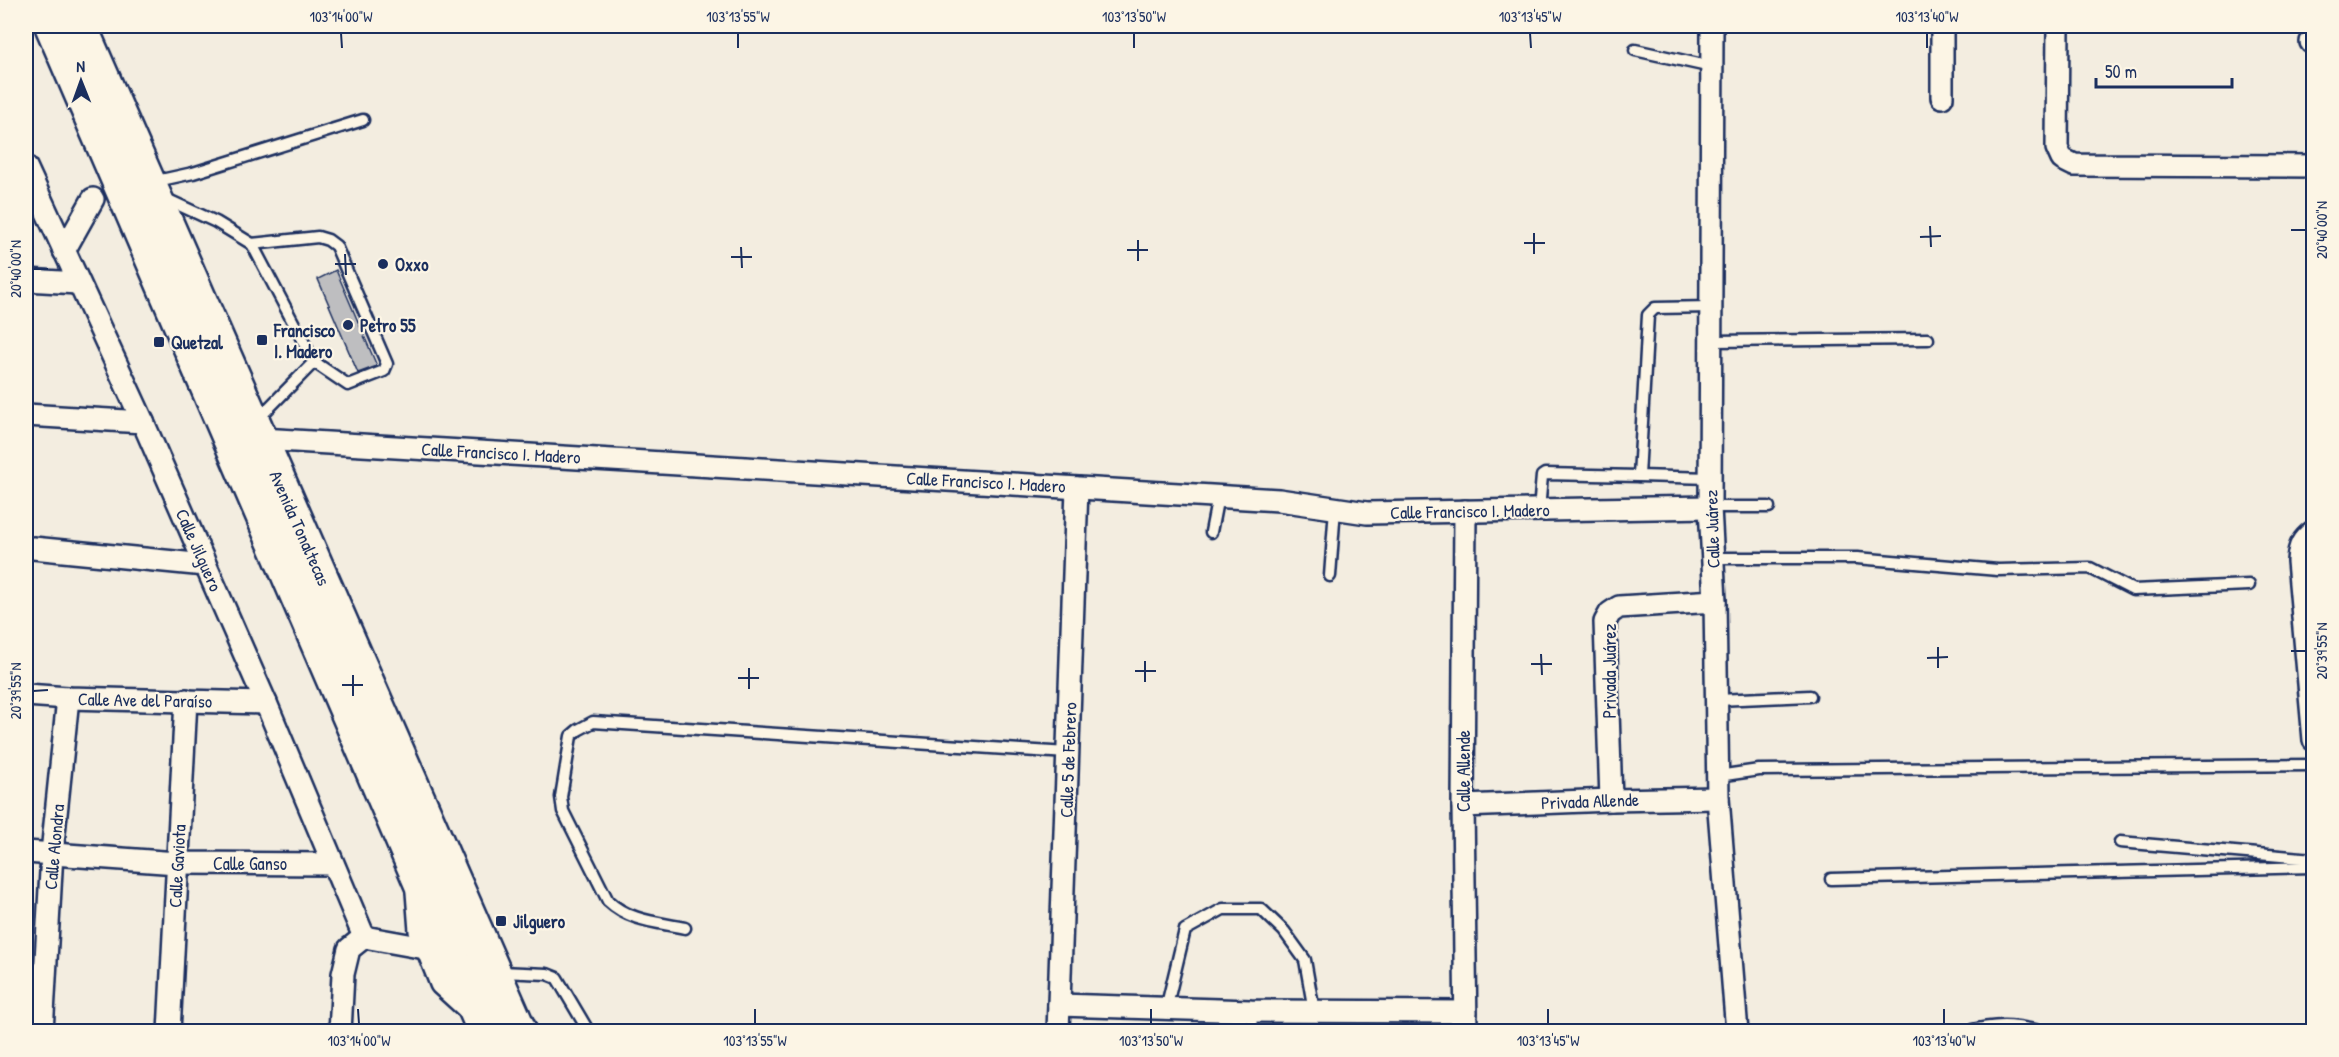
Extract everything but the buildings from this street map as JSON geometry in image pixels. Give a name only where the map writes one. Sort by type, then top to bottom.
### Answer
[{"type":"main road","name":"Avenida Tonaltecas","points":[[52,26],[482,1025]]},
{"type":"main road","name":"Avenida Tonaltecas","points":[[80,26],[520,1032]]},
{"type":"street","name":"Calle Juárez","points":[[1712,26],[1710,507],[1715,601],[1718,798],[1737,1032]]},
{"type":"street","points":[[1942,26],[1942,98]]},
{"type":"street","points":[[2058,26],[2057,148],[2062,159],[2074,165],[2313,166]]},
{"type":"street","name":"Calle Jilguero","points":[[26,167],[206,565],[363,937]]},
{"type":"street","points":[[64,251],[93,199]]},
{"type":"street","points":[[26,280],[78,284]]},
{"type":"street","points":[[26,415],[143,422]]},
{"type":"street","name":"Calle Francisco I. Madero","points":[[258,431],[1279,500],[1367,513],[1710,507]]},
{"type":"street","name":"Calle 5 de Febrero","points":[[1058,1032],[1077,488]]},
{"type":"street","name":"Calle Allende","points":[[1464,511],[1462,806],[1466,1022]]},
{"type":"street","points":[[2313,531],[2298,547],[2298,561],[2313,740]]},
{"type":"street","points":[[33,548],[206,565]]},
{"type":"street","name":"Privada Juárez","points":[[1611,800],[1605,622],[1610,613],[1619,607],[1715,601]]},
{"type":"street","name":"Calle Ave del Paraíso","points":[[26,695],[266,703]]},
{"type":"street","name":"Calle Alondra","points":[[42,1032],[52,853],[68,698]]},
{"type":"street","name":"Calle Gaviota","points":[[169,1032],[186,700]]},
{"type":"street","name":"Privada Allende","points":[[1462,806],[1718,798]]},
{"type":"street","name":"Calle Ganso","points":[[26,852],[177,863],[332,864]]},
{"type":"street","points":[[416,873],[420,931],[425,948],[445,990],[482,1025]]},
{"type":"street","points":[[340,1032],[343,974],[349,949],[363,937],[425,948]]},
{"type":"street","points":[[1059,1005],[1166,1009],[1251,1021],[1314,1011],[1466,1022]]},
{"type":"lane","points":[[1635,50],[1712,67]]},
{"type":"lane","points":[[151,188],[363,120]]},
{"type":"lane","points":[[151,188],[252,244],[314,362],[348,386],[384,372],[386,368],[336,246],[318,237],[252,244]]},
{"type":"lane","points":[[1640,476],[1648,315],[1655,308],[1711,307]]},
{"type":"lane","points":[[1711,341],[1928,339]]},
{"type":"lane","points":[[258,431],[314,362]]},
{"type":"lane","points":[[1539,510],[1540,484],[1545,474],[1710,478]]},
{"type":"lane","points":[[1211,532],[1218,496]]},
{"type":"lane","points":[[1710,507],[1769,507]]},
{"type":"lane","points":[[1330,576],[1335,508]]},
{"type":"lane","points":[[1713,558],[1857,558],[1998,570],[2090,568],[2133,590],[2249,585]]},
{"type":"lane","points":[[1717,700],[1810,696]]},
{"type":"lane","points":[[685,928],[634,918],[619,912],[608,901],[563,811],[561,797],[572,736],[593,722],[1068,753]]},
{"type":"lane","points":[[1718,776],[1759,770],[2313,765]]},
{"type":"lane","points":[[2120,842],[2313,859]]},
{"type":"lane","points":[[1831,879],[2313,867]]},
{"type":"lane","points":[[1166,1009],[1185,930],[1223,909],[1261,909],[1284,931],[1305,960],[1314,1011]]},
{"type":"lane","points":[[494,972],[547,975],[556,978],[589,1032]]},
{"type":"lane","points":[[1963,1032],[2001,1024],[2044,1032]]},
{"type":"lane","points":[[2307,1032],[2313,1030]]},
{"type":"place","name":"Oxxo","points":[[383,264]]},
{"type":"place","name":"Petro 55","points":[[348,325]]},
{"type":"place","name":"Francisco I. Madero","points":[[262,340]]},
{"type":"place","name":"Quetzal","points":[[159,342]]},
{"type":"place","name":"Jilguero","points":[[501,921]]}]
